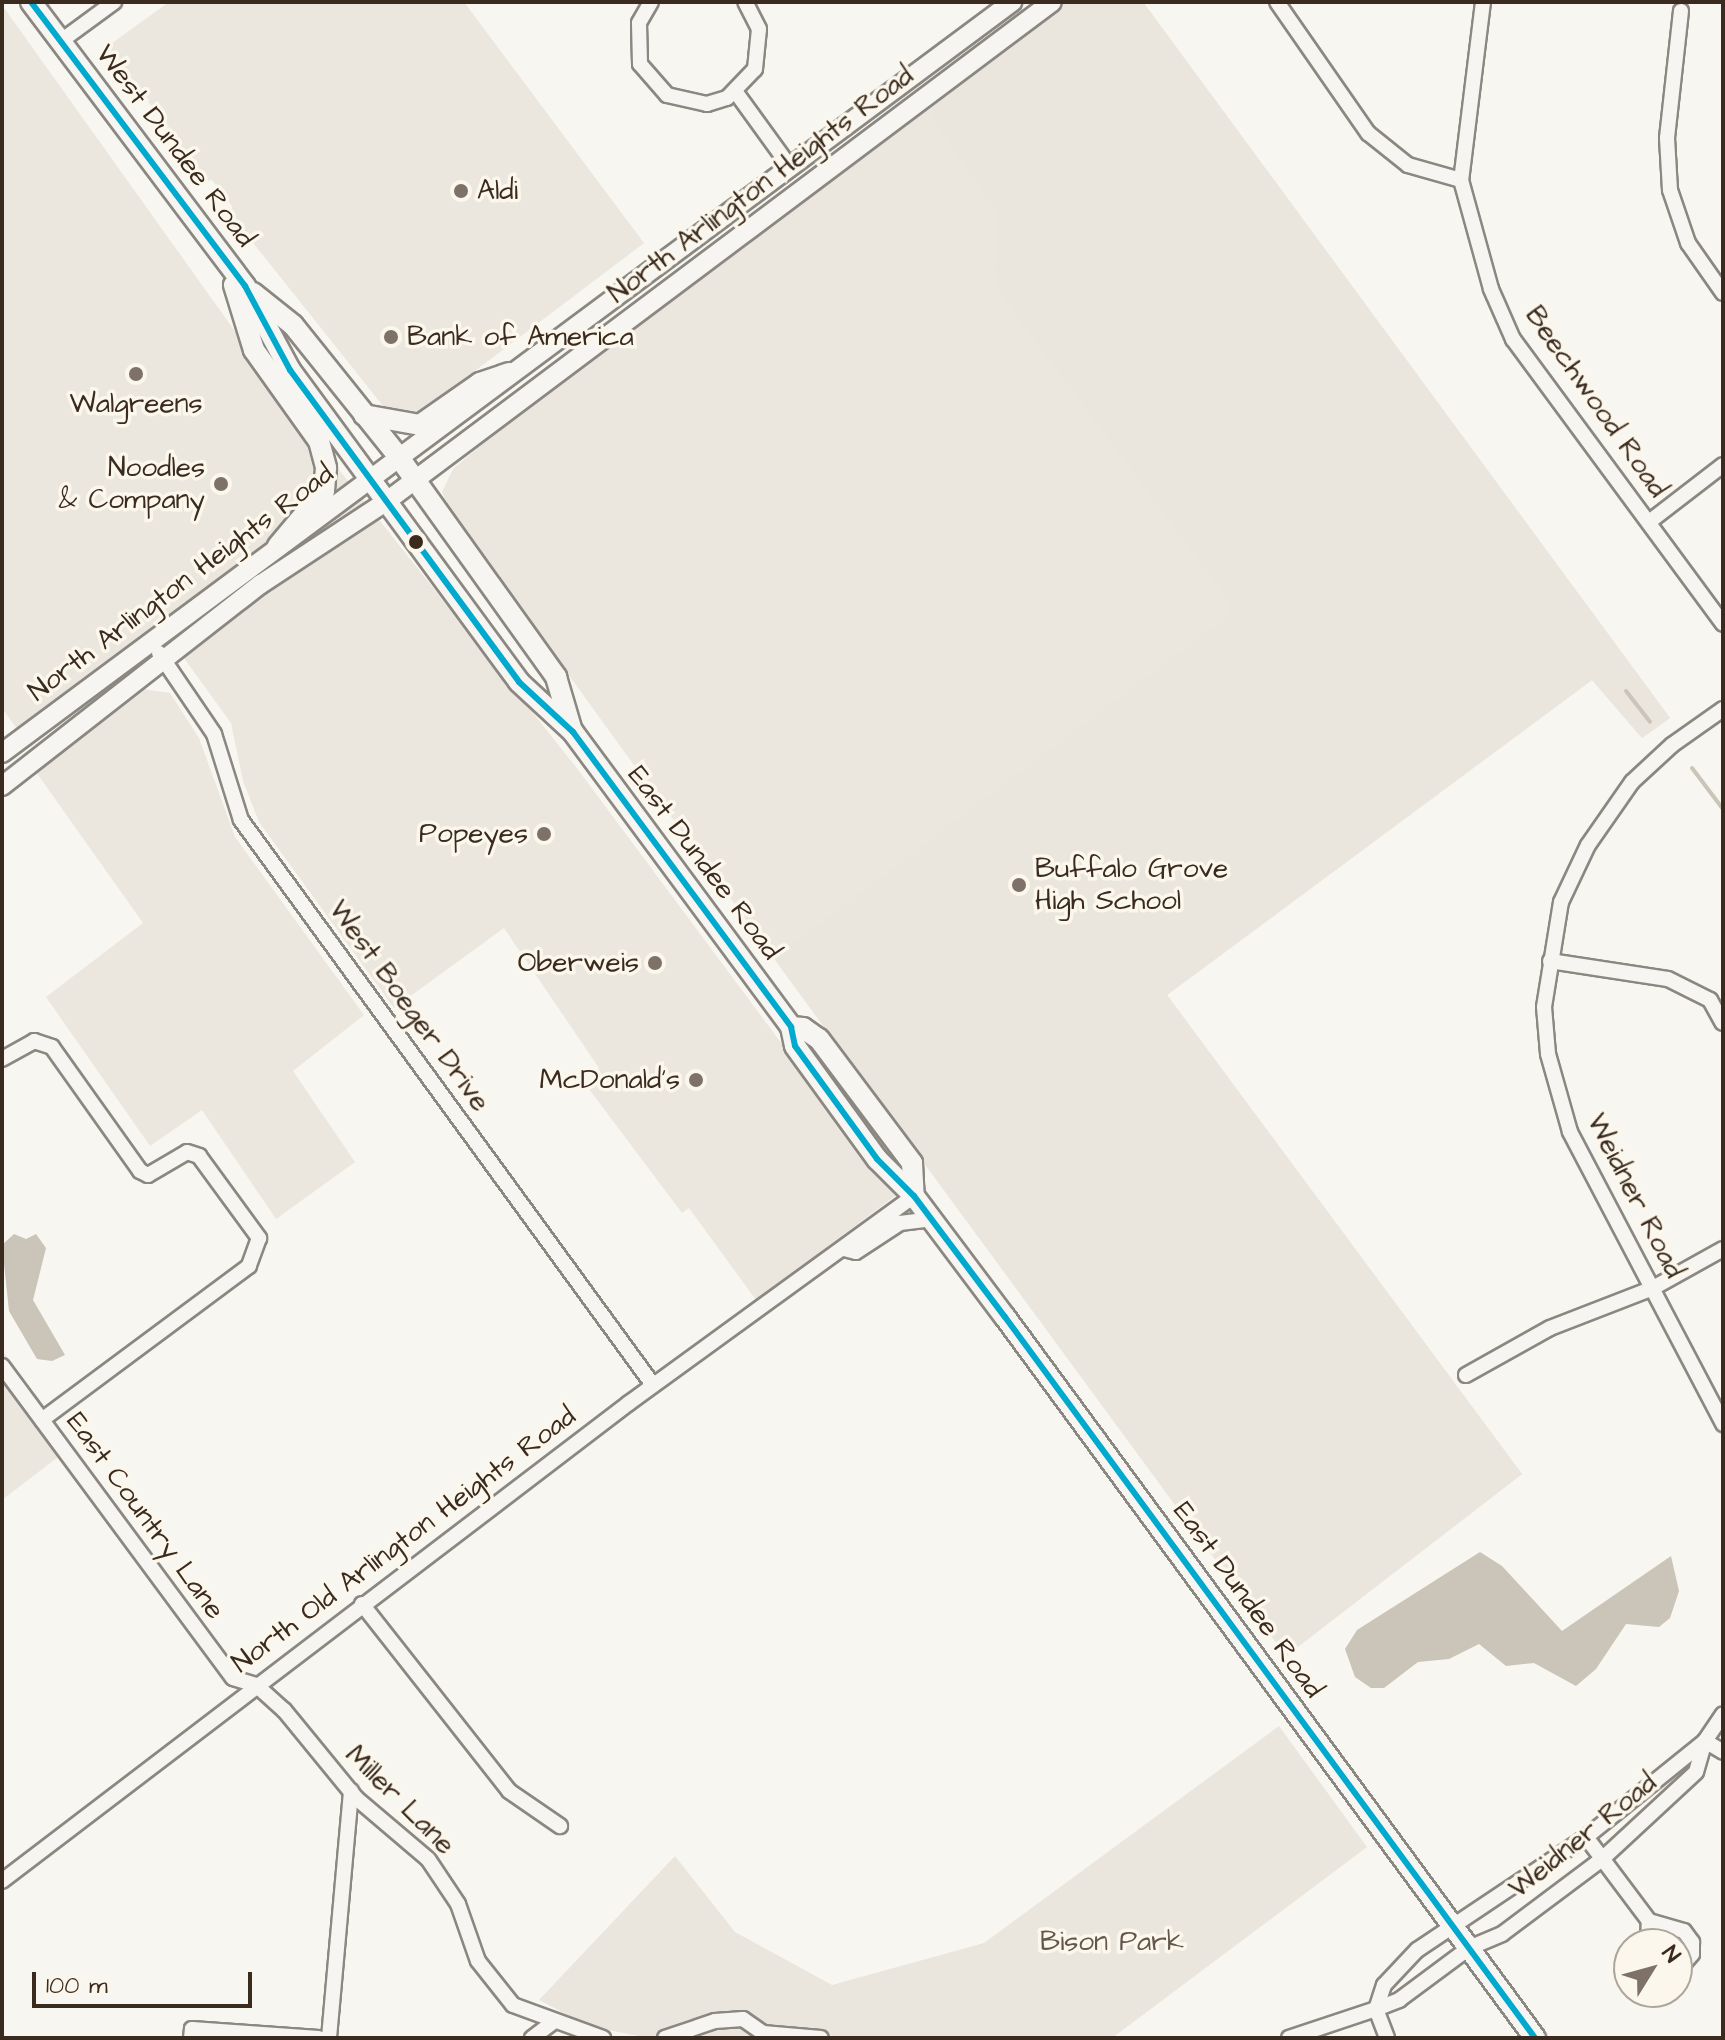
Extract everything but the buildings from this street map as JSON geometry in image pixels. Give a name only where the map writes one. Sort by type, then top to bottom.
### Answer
[{"type":"main road","name":"West Dundee Road","points":[[31,2],[245,286],[290,370],[369,477]]},
{"type":"main road","name":"North Arlington Heights Road","points":[[2,753],[369,477],[1012,2]]},
{"type":"main road","name":"North Arlington Heights Road","points":[[2,786],[261,584],[387,501],[1052,2]]},
{"type":"main road","points":[[227,262],[254,350],[319,441],[326,468],[324,491],[278,546]]},
{"type":"main road","name":"West Dundee Road","points":[[245,286],[293,325],[398,456]]},
{"type":"main road","points":[[364,415],[383,423],[420,425],[480,383],[509,373]]},
{"type":"main road","name":"East Dundee Road","points":[[398,456],[556,677],[573,732]]},
{"type":"main road","name":"East Dundee Road","points":[[369,477],[519,682],[573,732],[791,1027],[795,1046],[818,1080],[891,1179],[914,1196],[1535,2038]]},
{"type":"street","points":[[61,41],[114,2]]},
{"type":"street","points":[[651,2],[639,23],[636,43],[651,82],[686,103],[707,104],[735,91],[755,69],[760,49],[759,29],[745,2]]},
{"type":"street","points":[[1277,2],[1368,133],[1408,165],[1461,180]]},
{"type":"street","name":"Beechwood Road","points":[[1483,2],[1461,180],[1491,289],[1513,339],[1723,624]]},
{"type":"street","points":[[1681,11],[1667,138],[1670,190],[1688,243],[1723,293]]},
{"type":"street","points":[[735,91],[790,167]]},
{"type":"street","points":[[1649,522],[1723,465]]},
{"type":"street","name":"West Boeger Drive","points":[[151,643],[214,734],[241,820],[653,1385]]},
{"type":"street","name":"Weidner Road","points":[[1723,709],[1672,745],[1607,813],[1561,902],[1544,1007],[1548,1054],[1570,1132],[1723,1424]]},
{"type":"street","points":[[1550,961],[1668,979],[1710,1000],[1723,1023]]},
{"type":"street","points":[[2,1059],[34,1041],[52,1047],[140,1171],[148,1175],[187,1152],[199,1156],[259,1238],[249,1266],[42,1420]]},
{"type":"street","name":"North Old Arlington Heights Road","points":[[2,1881],[653,1385],[914,1196]]},
{"type":"street","name":"North Old Arlington Heights Road","points":[[844,1249],[856,1252],[900,1223],[931,1219]]},
{"type":"street","points":[[1466,1375],[1550,1328],[1653,1288],[1723,1249]]},
{"type":"street","name":"East Country Lane","points":[[2,1366],[233,1678],[256,1685]]},
{"type":"street","points":[[362,1604],[509,1791],[560,1826]]},
{"type":"street","name":"Miller Lane","points":[[256,1685],[284,1710],[351,1791],[428,1859],[458,1904],[478,1961],[513,2005],[603,2038]]},
{"type":"street","name":"Weidner Road","points":[[1376,2009],[1384,1985],[1417,1950],[1586,1837],[1705,1741],[1723,1714]]},
{"type":"street","points":[[1705,1741],[1723,1752]]},
{"type":"street","name":"Weidner Road","points":[[1289,2038],[1399,2000],[1469,1948],[1502,1934],[1601,1860],[1696,1772],[1705,1741]]},
{"type":"street","points":[[329,2038],[351,1791]]},
{"type":"street","points":[[1586,1837],[1649,1921],[1674,1928]]},
{"type":"street","points":[[1649,1921],[1649,1928]]},
{"type":"street","points":[[1376,2009],[1387,2038]]},
{"type":"street","points":[[665,2038],[715,2021],[743,2019],[763,2035],[821,2038]]},
{"type":"street","points":[[532,2038],[553,2022]]},
{"type":"street","points":[[191,2038],[192,2029],[319,2038]]},
{"type":"shaded area","points":[[169,2],[464,2],[644,243],[418,414],[401,415],[383,406],[231,215],[232,206],[212,180],[206,181],[108,46]]},
{"type":"shaded area","name":"Buffalo Grove High School","points":[[1065,2],[1143,2],[1670,718],[1642,738],[1592,680],[1167,995],[1522,1474],[1286,1656],[783,971],[450,511],[442,492],[453,469],[518,414]]},
{"type":"shaded area","points":[[2,5],[289,407],[576,767],[895,1196],[756,1300],[689,1208],[682,1213],[586,1085],[599,1068],[504,928],[394,1008],[259,822],[243,781],[231,723],[160,625],[18,730],[2,708]]},
{"type":"shaded area","points":[[142,689],[170,693],[199,738],[235,837],[364,1015],[293,1071],[355,1162],[276,1219],[202,1110],[150,1146],[46,997],[143,923],[36,772]]},
{"type":"shaded area","points":[[14,1234],[26,1239],[36,1234],[46,1248],[33,1300],[65,1355],[52,1361],[37,1359],[9,1311],[2,1245]]},
{"type":"shaded area","points":[[2,1350],[71,1447],[2,1500]]},
{"type":"shaded area","points":[[1480,1552],[1502,1566],[1562,1631],[1671,1556],[1679,1591],[1670,1618],[1659,1627],[1626,1624],[1596,1669],[1576,1686],[1534,1663],[1506,1666],[1479,1644],[1449,1659],[1418,1662],[1384,1688],[1371,1688],[1355,1677],[1345,1649],[1357,1630]]},
{"type":"green space","name":"Buffalo Grove High School","points":[[1065,2],[1143,2],[1670,718],[1642,738],[1592,680],[1167,995],[1522,1474],[1286,1656],[778,964],[782,952],[1223,620],[1231,604],[1005,300],[994,275],[998,213],[935,123],[932,102]]},
{"type":"green space","name":"Bison Park","points":[[1279,1726],[1367,1847],[1112,2038],[648,2038],[589,2026],[539,2000],[675,1856],[735,1932],[832,1985],[984,1943]]},
{"type":"waterway","points":[[1626,691],[1650,722]]},
{"type":"waterway","points":[[1692,768],[1723,809]]},
{"type":"transit line","points":[[31,2],[245,286],[290,370],[519,682],[573,732],[791,1027],[795,1046],[877,1159],[914,1196],[1005,1317],[1535,2038]]},
{"type":"place","name":"Aldi","points":[[461,191]]},
{"type":"place","name":"Bank of America","points":[[391,337]]},
{"type":"place","name":"Walgreens","points":[[136,374]]},
{"type":"place","name":"Noodles & Company","points":[[221,484]]},
{"type":"place","name":"Popeyes","points":[[544,834]]},
{"type":"place","name":"Buffalo Grove High School","points":[[1019,885]]},
{"type":"place","name":"Oberweis","points":[[655,963]]},
{"type":"place","name":"McDonald's","points":[[696,1080]]}]
